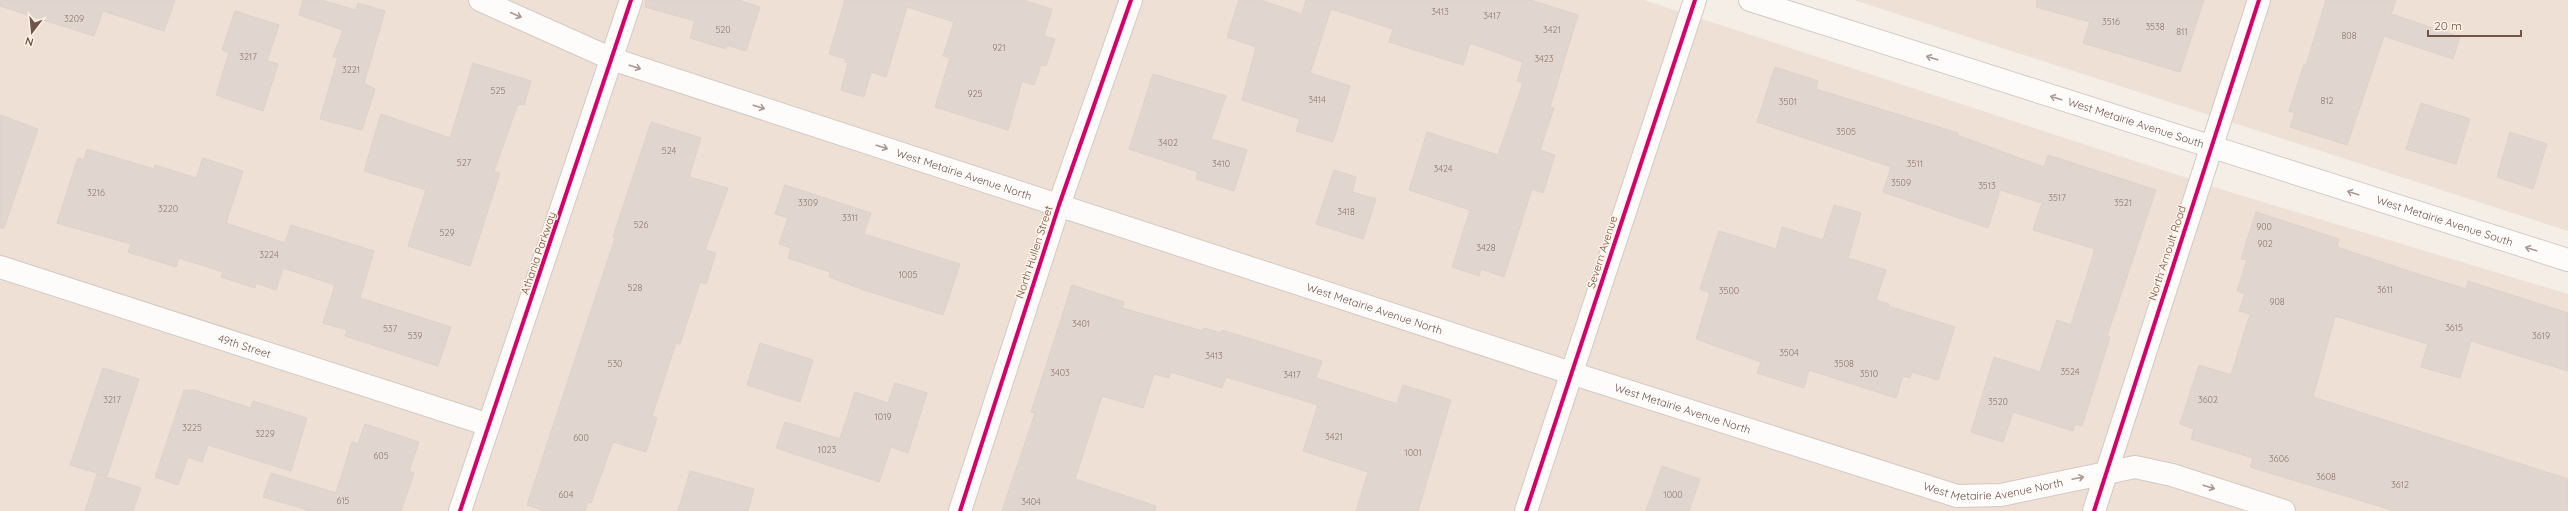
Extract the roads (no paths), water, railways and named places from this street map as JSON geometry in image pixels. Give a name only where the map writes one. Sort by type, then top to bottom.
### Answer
[{"type":"main road","name":"West Metairie Avenue North","points":[[480,0],[612,60],[1571,373],[1957,496],[2001,495],[2135,467],[2172,474],[2284,511]]},
{"type":"main road","name":"Athania Parkway","points":[[460,511],[631,0]]},
{"type":"main road","name":"North Hullen Street","points":[[960,511],[1059,205],[1131,0]]},
{"type":"main road","name":"Severn Avenue","points":[[1526,511],[1695,0]]},
{"type":"main road","name":"West Metairie Avenue South","points":[[1750,0],[2568,260]]},
{"type":"main road","name":"North Arnoult Road","points":[[2094,511],[2210,147],[2259,0]]},
{"type":"main road","name":"49th Street","points":[[0,267],[489,425]]}]
